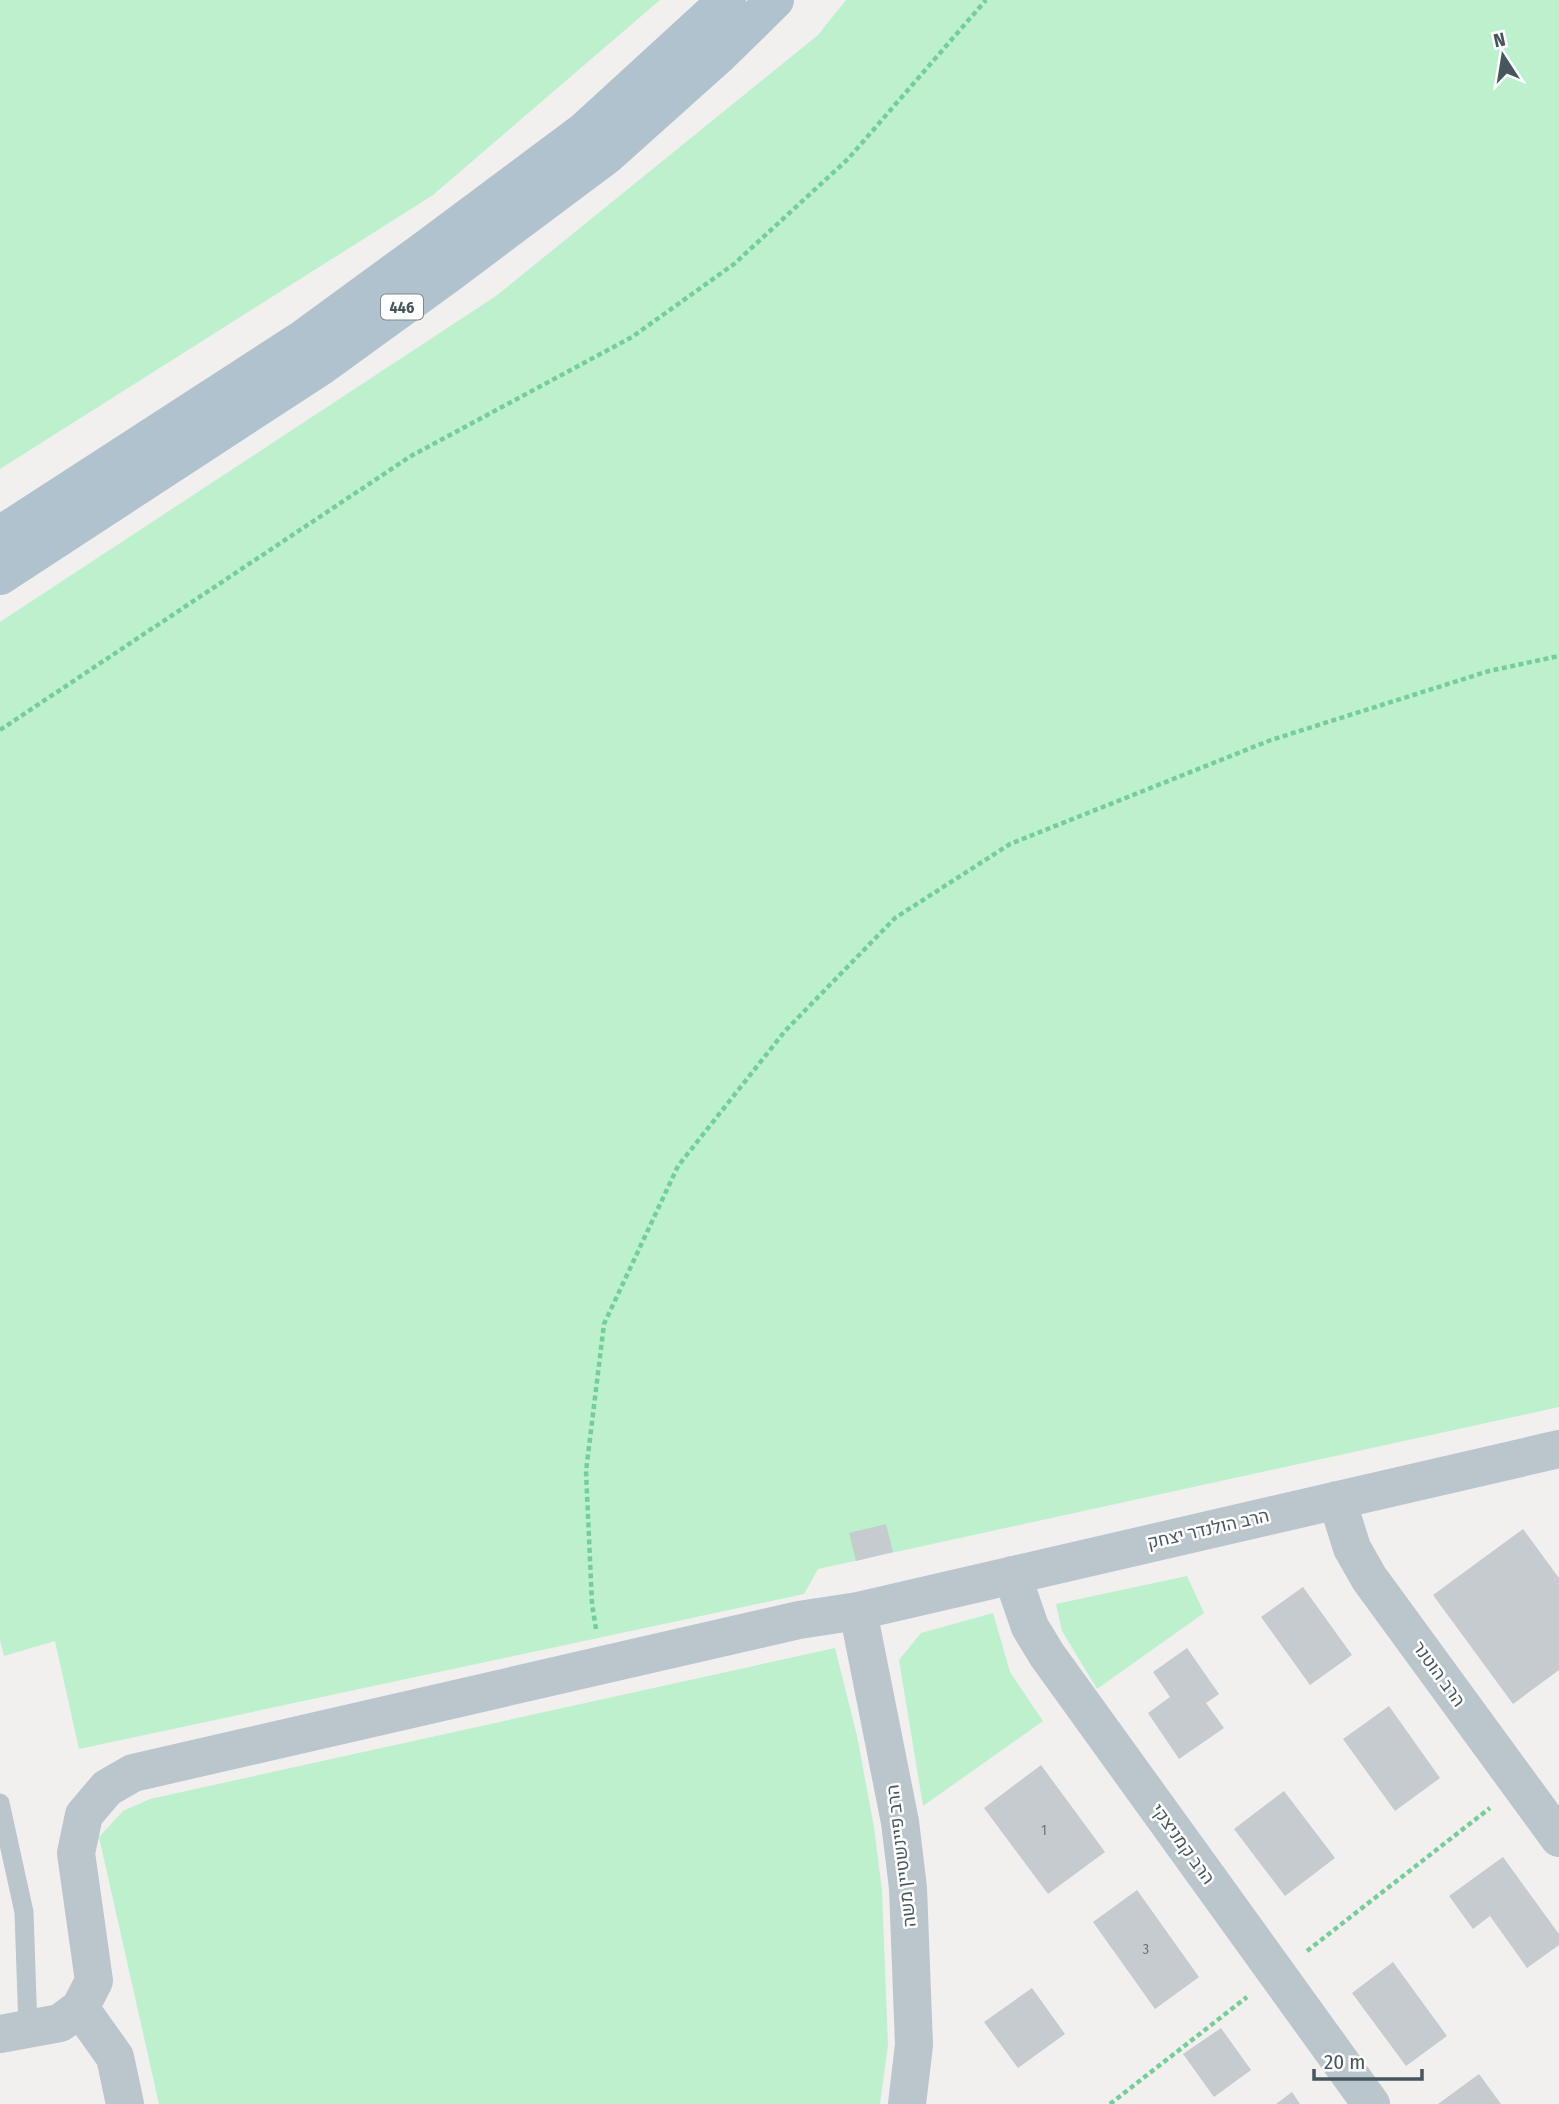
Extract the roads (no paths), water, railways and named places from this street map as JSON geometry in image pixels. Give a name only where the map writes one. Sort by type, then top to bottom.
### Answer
[{"type":"main road","name":"446","points":[[0,536],[301,340],[427,248],[584,131],[727,0]]},
{"type":"main road","name":"446","points":[[0,576],[320,367],[489,243],[606,156],[721,53],[775,0]]},
{"type":"street","name":"הרב הולנדר יצחק","points":[[80,2008],[94,1981],[76,1853],[84,1815],[107,1788],[133,1773],[799,1620],[858,1611],[1559,1449]]},
{"type":"street","name":"הרב הוטנר","points":[[1337,1500],[1352,1548],[1369,1578],[1559,1838]]},
{"type":"street","name":"הרב קמניצקי","points":[[1012,1575],[1030,1627],[1047,1655],[1371,2104]]},
{"type":"street","name":"הרב פיינשטיין משה","points":[[858,1611],[900,1822],[908,1888],[914,2045],[907,2104]]},
{"type":"street","points":[[14,2032],[61,2023],[80,2008],[115,2057],[125,2104]]},
{"type":"lane","points":[[0,1803],[24,1912],[14,2032]]}]
